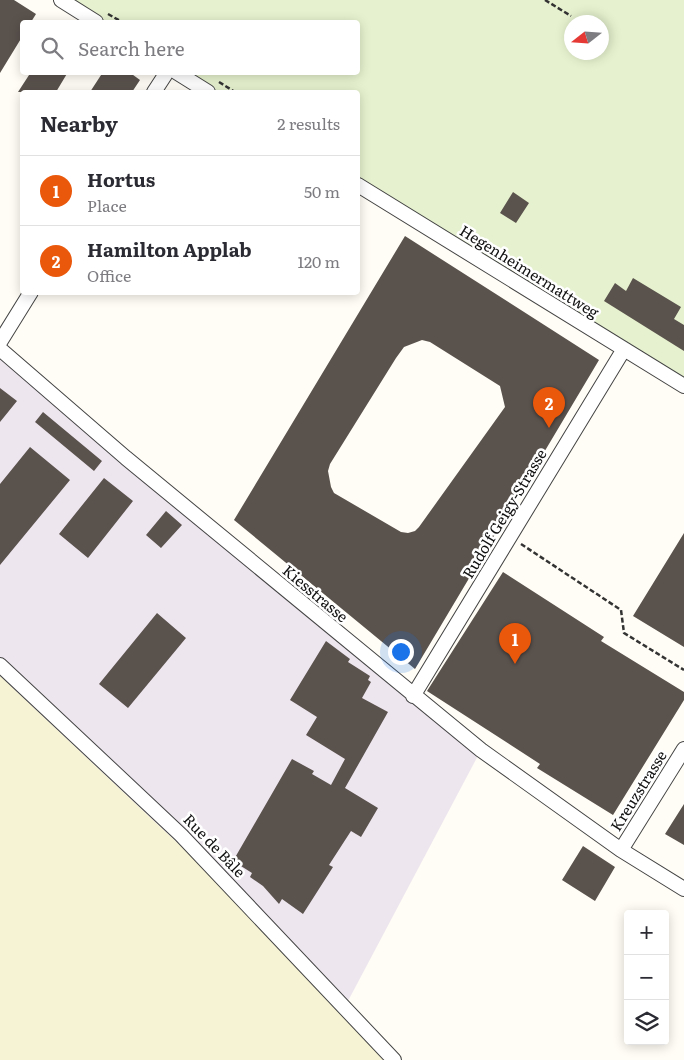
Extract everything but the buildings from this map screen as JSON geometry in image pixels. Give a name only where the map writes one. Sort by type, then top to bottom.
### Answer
[{"type":"street","points":[[61,0],[93,20]]},
{"type":"street","points":[[155,90],[165,75]]},
{"type":"street","points":[[181,75],[205,90]]},
{"type":"street","name":"Hegenheimermattweg","points":[[360,186],[684,386]]},
{"type":"street","points":[[0,342],[29,295]]},
{"type":"street","name":"Kiesstrasse","points":[[0,349],[126,458],[481,750],[621,850],[684,889]]},
{"type":"street","name":"Rudolf Geigy-Strasse","points":[[413,696],[624,349]]},
{"type":"street","name":"Rue de Bâle","points":[[0,665],[181,835],[394,1060]]},
{"type":"street","name":"Kreuzstrasse","points":[[621,850],[684,749]]},
{"type":"path","points":[[545,0],[569,15]]},
{"type":"path","points":[[510,536],[621,610],[624,633],[684,670]]},
{"type":"shaded area","points":[[0,349],[481,750],[348,1001],[0,676]]},
{"type":"shaded area","points":[[0,676],[348,1001],[395,1060],[0,1060]]},
{"type":"green space","points":[[74,0],[684,0],[684,386],[360,186],[360,90],[205,90],[179,75],[360,75],[360,20],[93,20],[71,6]]},
{"type":"place","name":"Hamilton Applab","points":[[549,428]]},
{"type":"place","name":"Hortus","points":[[515,664]]}]
